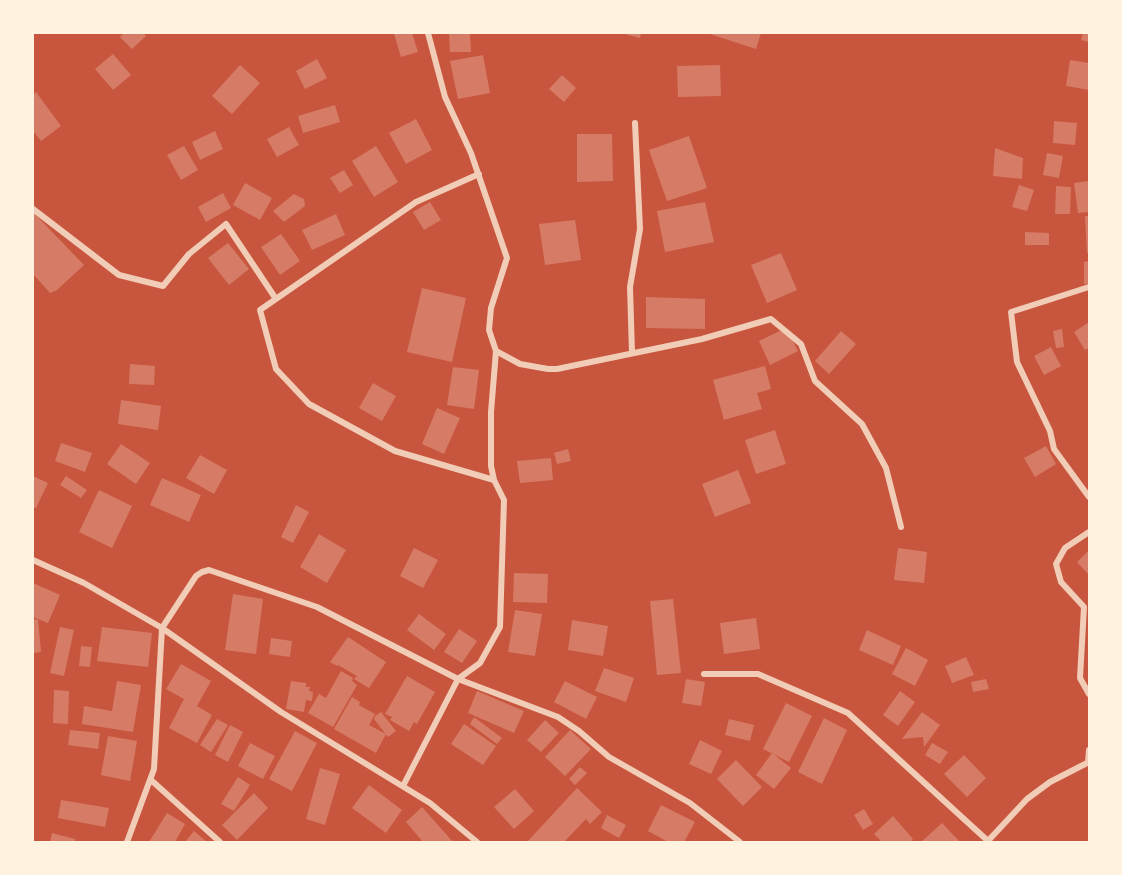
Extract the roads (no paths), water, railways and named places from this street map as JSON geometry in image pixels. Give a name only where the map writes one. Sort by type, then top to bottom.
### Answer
[{"type":"street","points":[[403,786],[458,680],[480,663],[500,627],[504,500],[494,480],[491,466],[491,412],[496,351],[489,330],[489,318],[507,258],[468,145],[445,96],[428,33]]},
{"type":"street","points":[[632,354],[630,287],[640,229],[635,123]]},
{"type":"street","points":[[479,174],[416,202],[260,310],[276,369],[309,404],[395,451],[494,480]]},
{"type":"street","points":[[33,209],[119,275],[163,286],[189,254],[226,224],[276,299]]},
{"type":"street","points":[[1089,287],[1011,312],[1017,362],[1050,431],[1054,449],[1089,497]]},
{"type":"street","points":[[496,351],[520,364],[548,369],[702,339],[771,319],[801,344],[815,381],[862,424],[886,468],[901,527]]},
{"type":"street","points":[[1089,532],[1065,548],[1056,564],[1060,582],[1084,607],[1080,678],[1089,694]]},
{"type":"street","points":[[33,560],[84,583],[162,628],[281,712],[430,803],[472,840]]},
{"type":"street","points":[[127,842],[154,769],[162,628],[196,576],[209,570],[317,607],[458,680],[558,717],[569,723],[599,750],[673,791],[740,842]]},
{"type":"street","points":[[704,674],[758,674],[848,712],[988,842],[1027,799],[1050,782],[1088,762],[1089,750]]},
{"type":"street","points":[[151,780],[220,842]]}]
